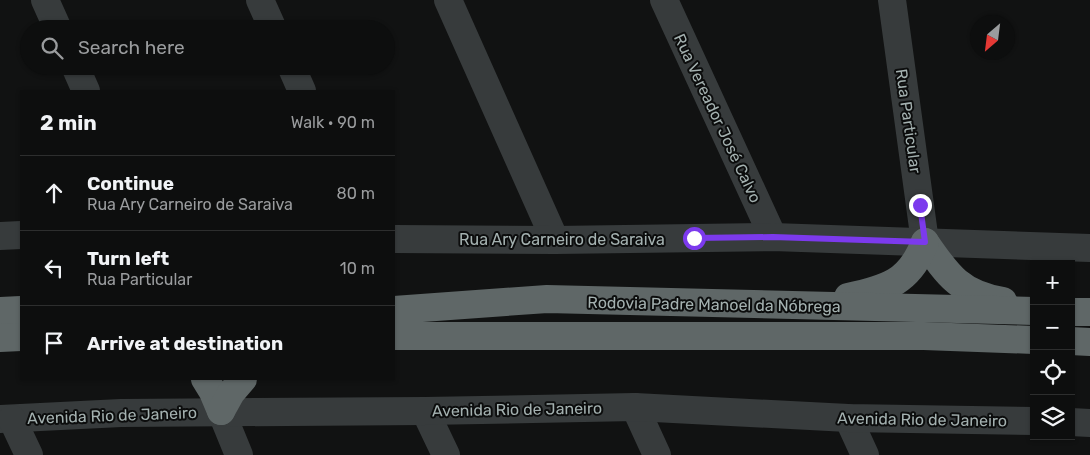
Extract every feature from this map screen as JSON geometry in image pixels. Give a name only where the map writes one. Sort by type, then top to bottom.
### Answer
[{"type":"highway","points":[[804,306],[878,291],[889,287],[908,273],[921,253],[925,242]]},
{"type":"highway","points":[[925,242],[944,270],[970,292],[984,298],[1030,305]]},
{"type":"highway","name":"Rodovia Padre Manoel da Nóbrega","points":[[395,310],[547,299],[1030,311]]},
{"type":"highway","points":[[0,311],[20,310]]},
{"type":"highway","points":[[1075,312],[1090,312]]},
{"type":"highway","name":"Rodovia Padre Manoel da Nóbrega","points":[[395,336],[924,336],[1030,340]]},
{"type":"highway","points":[[0,338],[20,337]]},
{"type":"highway","points":[[1075,342],[1090,342]]},
{"type":"highway","points":[[206,380],[221,412]]},
{"type":"highway","points":[[221,412],[231,393],[242,380]]},
{"type":"street","points":[[45,0],[54,20]]},
{"type":"street","points":[[260,0],[270,20]]},
{"type":"street","points":[[448,0],[555,240]]},
{"type":"street","name":"Rua Vereador José Calvo","points":[[664,0],[773,237]]},
{"type":"street","name":"Rua Particular","points":[[892,0],[925,242]]},
{"type":"street","points":[[79,75],[86,90]]},
{"type":"street","points":[[295,75],[302,90]]},
{"type":"street","points":[[0,236],[20,235]]},
{"type":"street","name":"Rua Ary Carneiro de Saraiva","points":[[395,239],[555,240],[773,237],[1090,248]]},
{"type":"street","points":[[635,407],[657,455]]},
{"type":"street","name":"Avenida Rio de Janeiro","points":[[6,419],[121,413],[425,411],[635,407],[848,418],[1030,422]]},
{"type":"street","points":[[425,411],[446,455]]},
{"type":"street","points":[[221,412],[239,455]]},
{"type":"street","points":[[848,418],[864,455]]},
{"type":"street","points":[[6,419],[29,455]]},
{"type":"street","points":[[1075,422],[1090,423]]},
{"type":"route","points":[[694,238],[773,237],[925,242],[920,205]]}]
